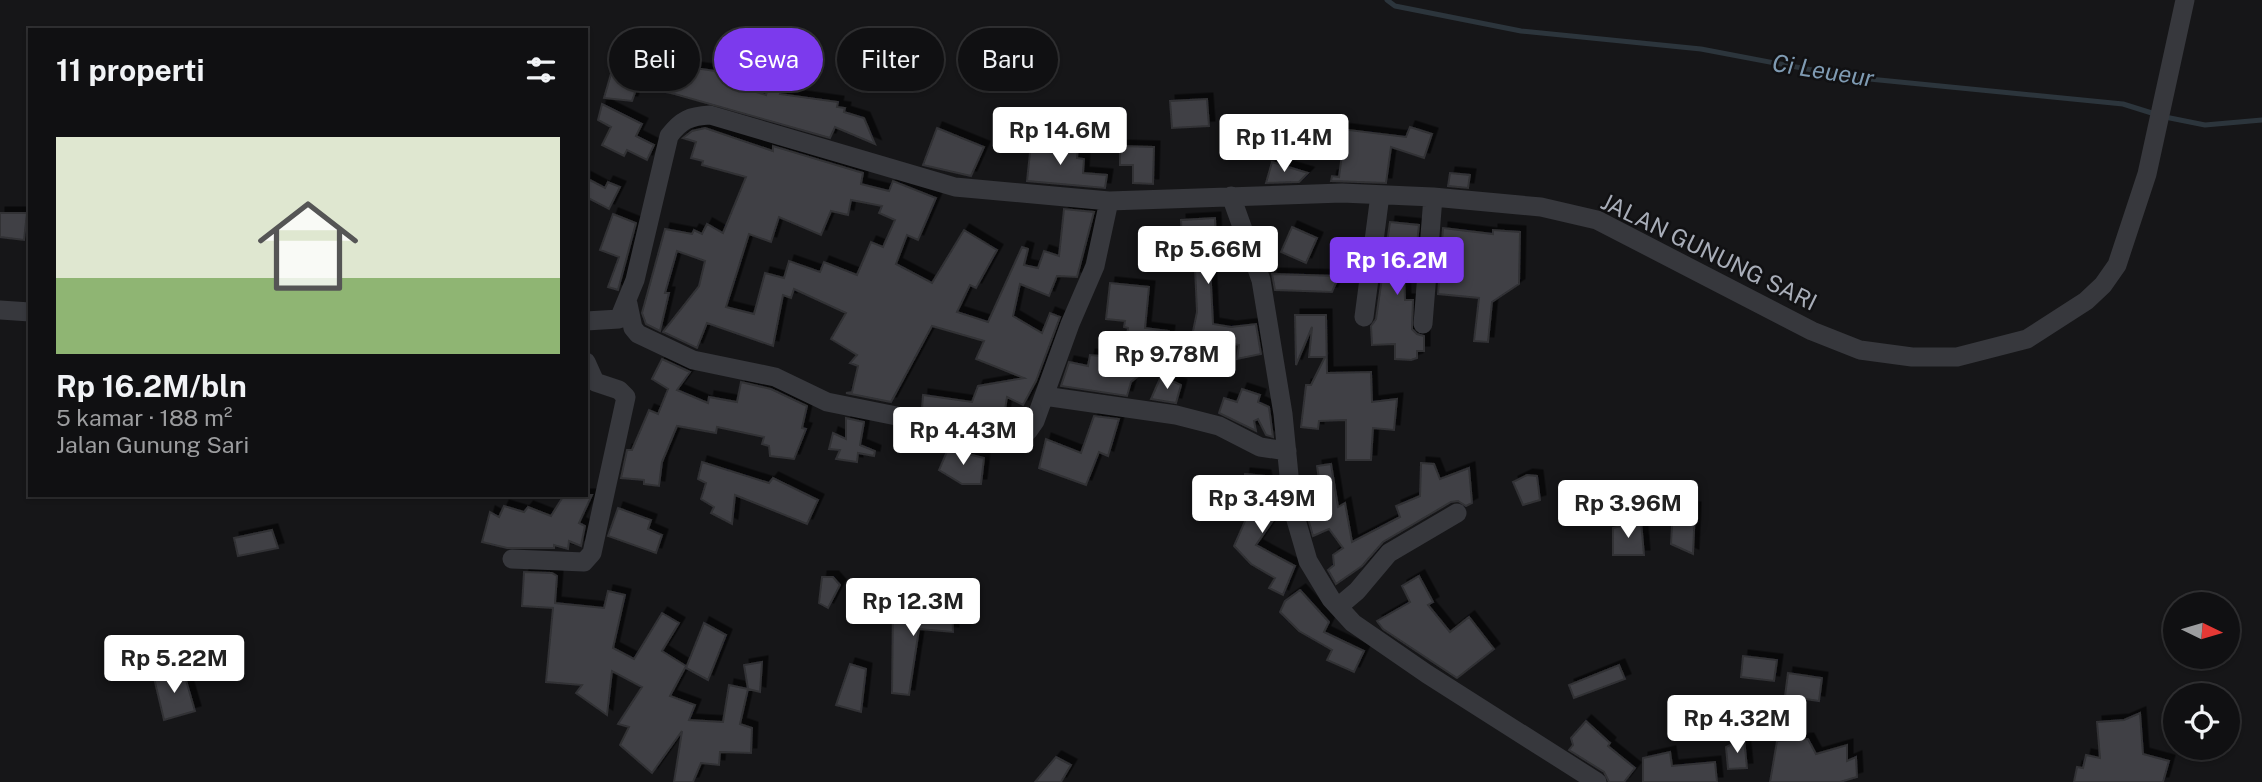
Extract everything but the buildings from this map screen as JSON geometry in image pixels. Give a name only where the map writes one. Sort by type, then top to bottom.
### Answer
[{"type":"street","name":"JALAN GUNUNG SARI","points":[[628,304],[669,136],[679,122],[693,116],[710,115],[955,187],[1109,201],[1231,196],[1380,195],[1541,207],[1597,220],[1812,331],[1860,350],[1912,357],[1957,357],[2027,339],[2086,301],[2103,285],[2117,265],[2133,223],[2154,145],[2163,91],[2185,0]]},
{"type":"street","points":[[1364,317],[1380,195]]},
{"type":"street","points":[[1231,196],[1261,280],[1287,451],[1292,506],[1308,561],[1338,607],[1353,623],[1427,674],[1597,782]]},
{"type":"street","points":[[1423,324],[1433,197]]},
{"type":"street","points":[[628,304],[633,328],[656,345],[693,360],[775,377],[827,402],[848,408],[951,427],[1022,432],[1032,426],[1096,266],[1109,201]]},
{"type":"street","points":[[588,321],[619,319],[628,304]]},
{"type":"street","points":[[0,310],[28,312]]},
{"type":"street","points":[[512,559],[584,562],[591,557],[626,402],[624,393],[595,382],[588,366]]},
{"type":"street","points":[[1044,396],[1176,415],[1219,426],[1260,447],[1287,451]]},
{"type":"street","points":[[1338,607],[1357,591],[1389,553],[1457,513]]},
{"type":"waterway","name":"Ci Leueur","points":[[1387,0],[1395,6],[1521,31],[1701,49],[1849,77],[2123,104],[2155,114]]},
{"type":"waterway","name":"Ci Leueur","points":[[2165,117],[2205,125],[2262,120]]}]
